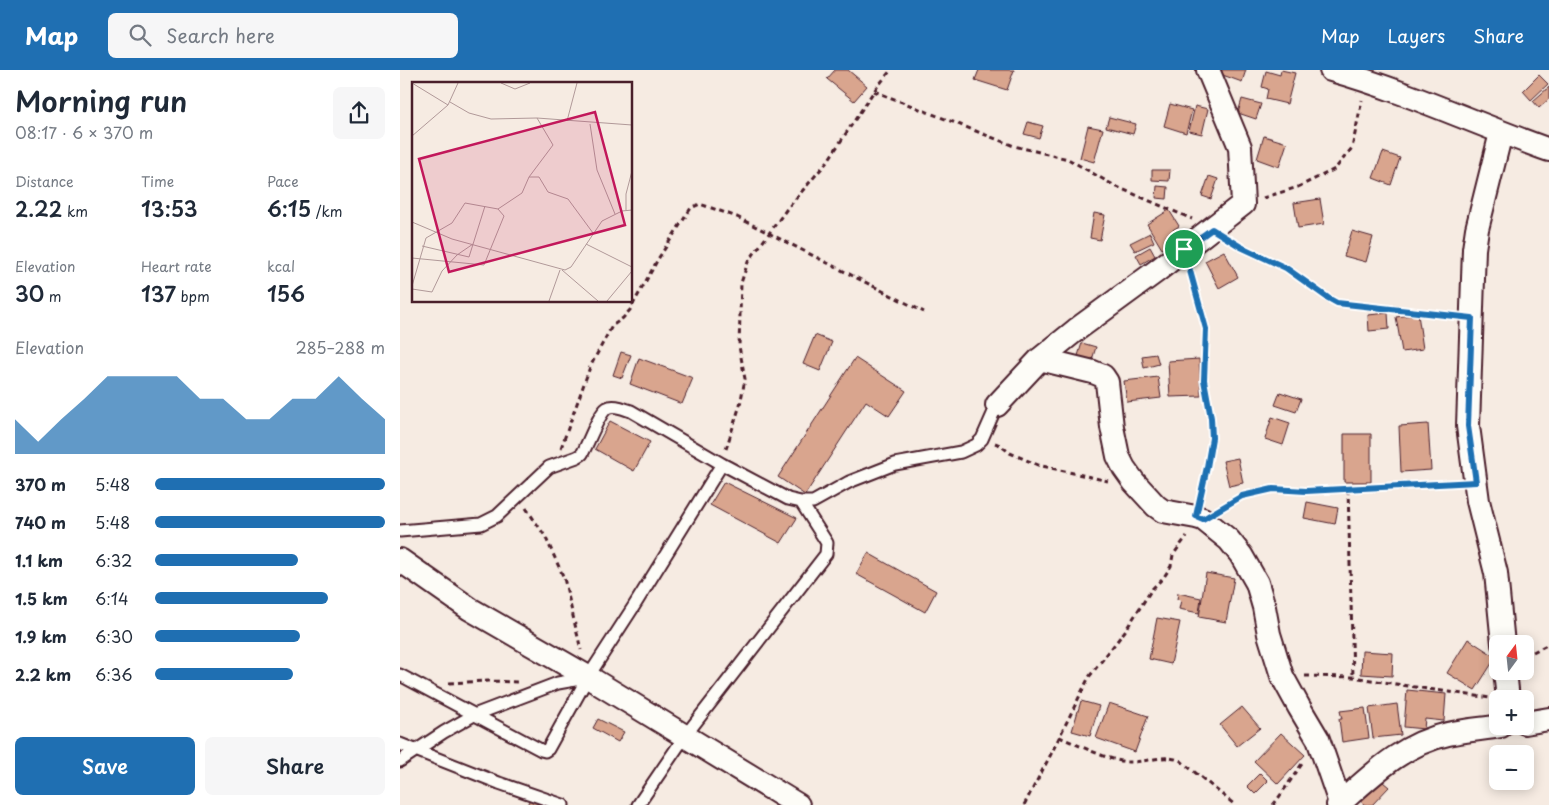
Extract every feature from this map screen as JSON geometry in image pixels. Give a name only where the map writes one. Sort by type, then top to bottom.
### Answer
[{"type":"street","points":[[997,405],[1040,359],[1243,204],[1240,146],[1208,70]]},
{"type":"street","points":[[1331,70],[1371,75],[1501,133],[1549,150]]},
{"type":"street","points":[[1501,133],[1474,249],[1468,426],[1478,501],[1496,573],[1501,635]]},
{"type":"street","points":[[1040,359],[1094,372],[1103,376],[1107,382],[1112,427],[1118,456],[1134,482],[1163,511],[1200,518],[1229,540],[1241,555],[1257,583],[1269,634],[1282,676],[1298,708],[1318,740],[1339,804],[1391,759],[1412,747],[1448,734],[1489,728]]},
{"type":"street","points":[[400,560],[470,609],[588,677],[798,805]]},
{"type":"street","points":[[1534,721],[1549,719]]},
{"type":"lane","points":[[400,531],[480,524],[498,516],[549,467],[582,454],[602,415],[608,408],[616,407],[631,411],[722,464],[788,499],[813,502],[849,482],[895,464],[961,452],[976,445],[982,439],[997,405]]},
{"type":"lane","points":[[400,675],[545,751],[548,749],[588,677],[722,464]]},
{"type":"lane","points":[[638,805],[685,736],[826,554],[827,543],[801,502]]},
{"type":"lane","points":[[400,761],[474,715],[558,684],[588,677]]},
{"type":"lane","points":[[400,744],[499,783],[563,805]]},
{"type":"path","points":[[722,464],[740,405],[745,379],[739,346],[741,283],[748,262],[786,210],[827,162],[874,91],[891,70]]},
{"type":"path","points":[[1243,204],[1298,187],[1335,169],[1352,148],[1359,108],[1371,75]]},
{"type":"path","points":[[874,91],[1014,146],[1068,159],[1115,186],[1212,229],[1241,247],[1286,268],[1337,303],[1472,318]]},
{"type":"path","points":[[549,467],[562,445],[590,367],[612,326],[630,310],[658,259],[691,208],[700,204],[737,217],[924,312]]},
{"type":"path","points":[[1184,249],[1206,329],[1204,380],[1211,418],[1212,438],[1200,518]]},
{"type":"path","points":[[982,439],[1000,444],[1010,453],[1038,465],[1109,482],[1134,482]]},
{"type":"path","points":[[1024,805],[1089,677],[1126,631],[1152,589],[1164,577],[1180,544],[1200,518],[1242,496],[1273,489],[1306,491],[1476,482]]},
{"type":"path","points":[[1348,489],[1353,676]]},
{"type":"path","points":[[518,497],[545,536],[564,578],[574,627],[588,677]]},
{"type":"path","points":[[1534,652],[1549,644]]},
{"type":"path","points":[[1282,676],[1353,676],[1408,686],[1489,697]]},
{"type":"path","points":[[415,684],[488,681],[523,682]]},
{"type":"path","points":[[1059,737],[1114,760],[1129,762],[1174,757],[1181,760],[1235,805]]},
{"type":"path","points":[[1273,805],[1318,740]]},
{"type":"building","points":[[835,70],[848,70],[867,86],[854,101],[827,79]]},
{"type":"building","points":[[979,70],[1014,70],[1007,90],[975,80]]},
{"type":"building","points":[[1218,70],[1246,70],[1242,82],[1217,73]]},
{"type":"building","points":[[1281,70],[1295,73],[1287,104],[1266,99],[1268,89],[1262,87],[1266,71],[1280,75]]},
{"type":"building","points":[[1539,75],[1548,84],[1531,100],[1523,91]]},
{"type":"building","points":[[1549,87],[1549,99],[1539,108],[1533,101]]},
{"type":"building","points":[[1242,99],[1261,104],[1256,119],[1238,113]]},
{"type":"building","points":[[1170,104],[1192,110],[1186,133],[1164,126]]},
{"type":"building","points":[[1195,106],[1208,109],[1202,134],[1189,131]]},
{"type":"building","points":[[1109,117],[1136,124],[1133,134],[1106,127]]},
{"type":"building","points":[[1028,122],[1043,126],[1039,138],[1024,134]]},
{"type":"building","points":[[1088,126],[1103,129],[1094,162],[1080,158]]},
{"type":"building","points":[[1264,136],[1287,143],[1279,167],[1257,159]]},
{"type":"building","points":[[1383,152],[1400,158],[1391,185],[1373,178]]},
{"type":"building","points":[[1152,170],[1170,170],[1169,181],[1152,180]]},
{"type":"building","points":[[1209,176],[1218,179],[1211,199],[1202,196]]},
{"type":"building","points":[[1157,186],[1168,187],[1167,199],[1156,198]]},
{"type":"building","points":[[1320,199],[1324,224],[1298,228],[1294,203]]},
{"type":"building","points":[[1169,210],[1179,226],[1173,230],[1179,239],[1162,249],[1147,224]]},
{"type":"building","points":[[1094,213],[1105,215],[1100,240],[1090,238]]},
{"type":"building","points":[[1352,231],[1373,237],[1366,262],[1344,256]]},
{"type":"building","points":[[1150,233],[1154,242],[1135,251],[1130,243]]},
{"type":"building","points":[[1150,247],[1155,256],[1141,264],[1136,255]]},
{"type":"building","points":[[1224,251],[1238,277],[1219,288],[1205,261]]},
{"type":"building","points":[[1388,313],[1389,329],[1369,331],[1368,315]]},
{"type":"building","points":[[1418,314],[1423,349],[1402,352],[1396,317]]},
{"type":"building","points":[[815,335],[832,342],[820,371],[803,364]]},
{"type":"building","points":[[1082,343],[1096,347],[1091,363],[1077,359]]},
{"type":"building","points":[[621,352],[631,355],[622,378],[613,375]]},
{"type":"building","points":[[1156,354],[1159,364],[1144,368],[1142,356]]},
{"type":"building","points":[[639,358],[693,378],[682,404],[630,384]]},
{"type":"building","points":[[855,358],[906,391],[889,416],[866,401],[805,495],[778,477]]},
{"type":"building","points":[[1199,359],[1201,396],[1170,397],[1168,361]]},
{"type":"building","points":[[1158,377],[1161,398],[1127,402],[1124,381]]},
{"type":"building","points":[[1280,392],[1301,399],[1296,412],[1275,405]]},
{"type":"building","points":[[1272,417],[1290,423],[1283,445],[1265,439]]},
{"type":"building","points":[[610,421],[650,442],[634,471],[595,449]]},
{"type":"building","points":[[1428,424],[1431,470],[1401,472],[1399,426]]},
{"type":"building","points":[[1344,434],[1371,434],[1371,482],[1344,482]]},
{"type":"building","points":[[1238,458],[1243,483],[1229,486],[1223,461]]},
{"type":"building","points":[[724,482],[797,518],[781,543],[710,505]]},
{"type":"building","points":[[1307,502],[1338,508],[1335,524],[1304,518]]},
{"type":"building","points":[[868,553],[936,591],[925,612],[856,574]]},
{"type":"building","points":[[1206,573],[1234,578],[1226,622],[1199,617]]},
{"type":"building","points":[[1178,593],[1201,598],[1199,613],[1179,609],[1181,600],[1177,599]]},
{"type":"building","points":[[1157,618],[1180,622],[1171,664],[1149,659]]},
{"type":"building","points":[[1468,639],[1489,652],[1489,668],[1475,690],[1447,673]]},
{"type":"building","points":[[1362,651],[1393,653],[1392,676],[1361,674]]},
{"type":"building","points":[[1407,690],[1446,694],[1444,721],[1425,719],[1424,729],[1404,727]]},
{"type":"building","points":[[1081,701],[1099,706],[1090,736],[1072,731]]},
{"type":"building","points":[[1109,703],[1148,716],[1135,752],[1096,738]]},
{"type":"building","points":[[1397,704],[1401,735],[1373,738],[1369,708]]},
{"type":"building","points":[[1242,707],[1260,728],[1237,746],[1220,725]]},
{"type":"building","points":[[1365,708],[1369,738],[1342,742],[1339,719],[1342,719],[1340,711]]},
{"type":"building","points":[[598,719],[624,732],[618,742],[593,728]]},
{"type":"building","points":[[1281,733],[1305,755],[1278,784],[1254,761]]},
{"type":"building","points":[[1260,773],[1268,781],[1255,794],[1247,786]]},
{"type":"building","points":[[1377,777],[1389,787],[1372,805],[1365,805],[1357,798]]},
{"type":"building","points":[[532,795],[553,805],[527,805]]},
{"type":"route","points":[[1212,229],[1241,247],[1286,268],[1337,303],[1472,318],[1468,426],[1476,482],[1306,491],[1273,489],[1242,496],[1203,519],[1196,516],[1212,438],[1211,418],[1204,380],[1206,329],[1184,249],[1212,229]]}]
